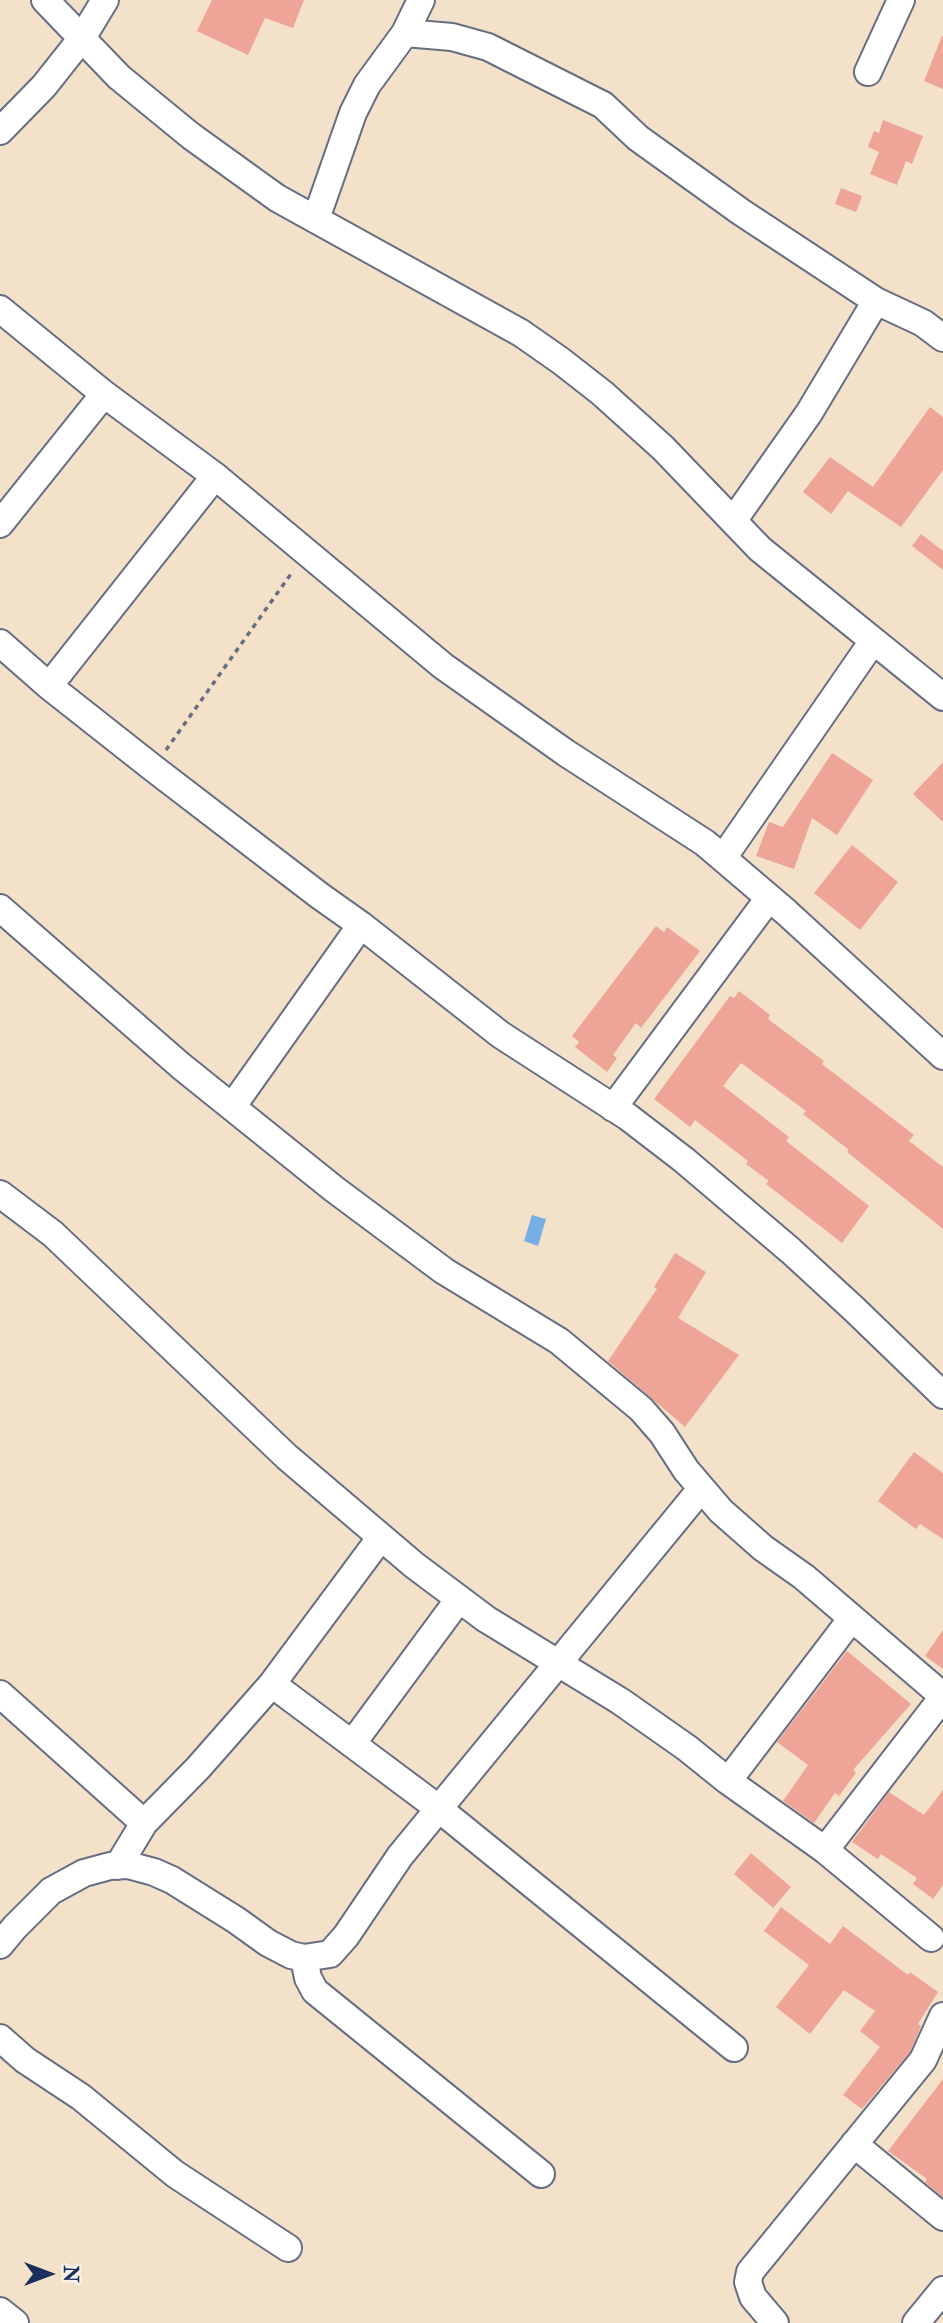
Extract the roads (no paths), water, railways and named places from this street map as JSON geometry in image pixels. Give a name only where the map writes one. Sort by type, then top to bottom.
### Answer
[{"type":"street","points":[[45,0],[119,77],[191,136],[277,198],[521,333],[561,361],[663,447],[760,549],[943,697]]},
{"type":"street","points":[[0,131],[44,86],[82,38],[105,0]]},
{"type":"street","points":[[316,219],[353,113],[367,85],[405,33],[421,0]]},
{"type":"street","points":[[868,72],[901,0]]},
{"type":"street","points":[[405,33],[452,37],[488,47],[603,104],[638,138],[667,160],[876,301],[923,323],[943,338]]},
{"type":"street","points":[[733,521],[809,413],[876,301]]},
{"type":"street","points":[[0,310],[104,394],[215,476],[443,666],[539,735],[705,843],[943,1056]]},
{"type":"street","points":[[0,524],[104,394]]},
{"type":"street","points":[[49,686],[215,476]]},
{"type":"street","points":[[723,858],[873,641]]},
{"type":"street","points":[[0,643],[49,686],[153,768],[501,1035],[613,1108],[684,1160],[854,1308],[943,1395]]},
{"type":"street","points":[[613,1108],[769,898]]},
{"type":"street","points":[[0,908],[181,1066],[334,1189],[419,1253],[569,1350],[641,1409],[662,1433],[701,1489],[721,1511],[763,1548],[804,1577],[943,1696],[825,1850]]},
{"type":"street","points":[[232,1107],[361,925]]},
{"type":"street","points":[[0,1194],[53,1234],[287,1457],[414,1565],[486,1619],[558,1661],[687,1748],[727,1781],[825,1850],[931,1938]]},
{"type":"street","points":[[0,1945],[51,1891],[84,1872],[128,1865],[172,1880],[268,1943],[291,1955],[304,1958],[330,1954],[438,1808],[701,1489]]},
{"type":"street","points":[[118,1866],[144,1823],[198,1768],[272,1684],[381,1537]]},
{"type":"street","points":[[352,1744],[459,1599]]},
{"type":"street","points":[[727,1781],[852,1618]]},
{"type":"street","points":[[272,1684],[438,1808],[734,2048]]},
{"type":"street","points":[[0,1694],[144,1823]]},
{"type":"street","points":[[304,1958],[308,1978],[315,1991],[541,2174]]},
{"type":"street","points":[[775,2323],[753,2297],[748,2282],[750,2272],[923,2060],[943,2016]]},
{"type":"street","points":[[0,2038],[25,2060],[81,2097],[175,2174],[288,2248]]},
{"type":"street","points":[[854,2144],[943,2217]]},
{"type":"street","points":[[916,2323],[943,2290]]},
{"type":"street","points":[[0,2311],[15,2323]]},
{"type":"water","points":[[532,1215],[546,1219],[538,1246],[524,1241]]}]
